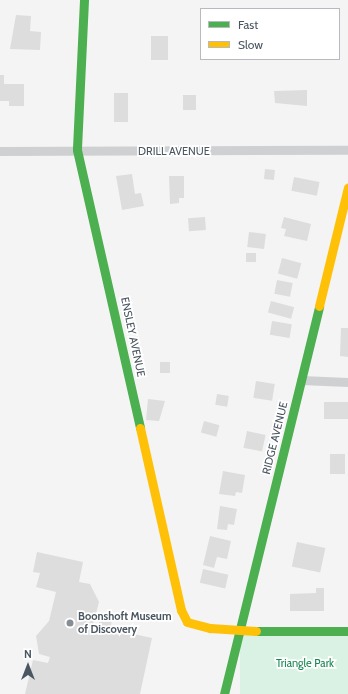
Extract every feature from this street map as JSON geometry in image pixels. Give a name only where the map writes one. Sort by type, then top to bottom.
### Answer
[{"type":"street","name":"ENSLEY AVENUE","points":[[84,0],[77,150],[181,610],[187,622],[240,631]]},
{"type":"street","name":"DRILL AVENUE","points":[[0,151],[348,150]]},
{"type":"street","name":"RIDGE AVENUE","points":[[224,694],[348,187]]},
{"type":"street","points":[[301,380],[348,382]]},
{"type":"street","points":[[240,631],[348,631]]},
{"type":"green space","name":"Triangle Park","points":[[240,631],[348,631],[348,694],[240,694]]},
{"type":"building","points":[[16,15],[31,16],[30,31],[41,32],[40,50],[10,49]]},
{"type":"building","points":[[151,36],[168,36],[168,60],[151,60]]},
{"type":"building","points":[[0,75],[4,75],[4,84],[24,84],[24,106],[9,106],[9,101],[0,101]]},
{"type":"building","points":[[307,90],[307,106],[275,103],[274,91]]},
{"type":"building","points":[[114,93],[128,93],[128,122],[114,122]]},
{"type":"building","points":[[183,95],[196,95],[196,110],[183,110]]},
{"type":"building","points":[[265,169],[275,170],[274,180],[264,179]]},
{"type":"building","points":[[132,174],[135,194],[141,193],[144,206],[122,210],[116,176]]},
{"type":"building","points":[[169,176],[184,176],[184,198],[179,198],[179,203],[170,204]]},
{"type":"building","points":[[294,177],[320,182],[317,196],[291,191]]},
{"type":"building","points":[[205,217],[206,230],[189,231],[188,218]]},
{"type":"building","points":[[284,217],[311,224],[307,241],[284,236],[286,229],[281,228]]},
{"type":"building","points":[[249,232],[266,234],[264,249],[247,247]]},
{"type":"building","points":[[246,253],[256,253],[256,262],[246,262]]},
{"type":"building","points":[[282,258],[301,263],[297,279],[278,273]]},
{"type":"building","points":[[277,280],[293,283],[290,297],[274,294]]},
{"type":"building","points":[[271,301],[294,307],[291,319],[268,313]]},
{"type":"building","points":[[272,321],[292,324],[290,338],[270,335]]},
{"type":"building","points":[[341,328],[348,328],[348,357],[340,356]]},
{"type":"building","points":[[160,362],[170,362],[170,373],[160,373]]},
{"type":"building","points":[[256,381],[275,384],[272,401],[253,398]]},
{"type":"building","points":[[217,394],[229,396],[227,407],[215,405]]},
{"type":"building","points":[[148,399],[165,401],[159,421],[146,420]]},
{"type":"building","points":[[324,402],[348,402],[348,419],[324,419]]},
{"type":"building","points":[[204,421],[219,425],[216,437],[201,433]]},
{"type":"building","points":[[247,431],[266,435],[262,452],[243,448]]},
{"type":"building","points":[[330,454],[345,454],[345,474],[330,474]]},
{"type":"building","points":[[223,471],[245,475],[242,493],[236,492],[235,496],[219,494]]},
{"type":"building","points":[[220,506],[237,509],[234,525],[228,524],[227,530],[217,529]]},
{"type":"building","points":[[210,536],[231,541],[227,559],[217,557],[214,568],[203,565]]},
{"type":"building","points":[[297,542],[325,548],[320,572],[292,566]]},
{"type":"building","name":"Boonshoft Museum of Discovery","points":[[37,552],[83,562],[79,582],[90,584],[99,602],[93,625],[98,626],[100,618],[112,620],[110,629],[152,638],[140,694],[25,694],[33,660],[48,663],[50,657],[39,654],[36,636],[49,621],[56,592],[36,587],[40,573],[33,572]]},
{"type":"building","points":[[203,569],[228,575],[225,588],[200,583]]},
{"type":"building","points":[[316,588],[324,588],[324,611],[290,611],[290,594],[316,593]]},
{"type":"traffic: fast","points":[[84,0],[77,150],[140,428]]},
{"type":"traffic: fast","points":[[224,694],[319,306]]},
{"type":"traffic: fast","points":[[256,631],[348,631]]},
{"type":"traffic: slow","points":[[319,306],[348,187]]},
{"type":"traffic: slow","points":[[140,428],[181,610],[187,622],[210,628],[256,631]]},
{"type":"place","name":"Boonshoft Museum of Discovery","points":[[70,623]]}]
